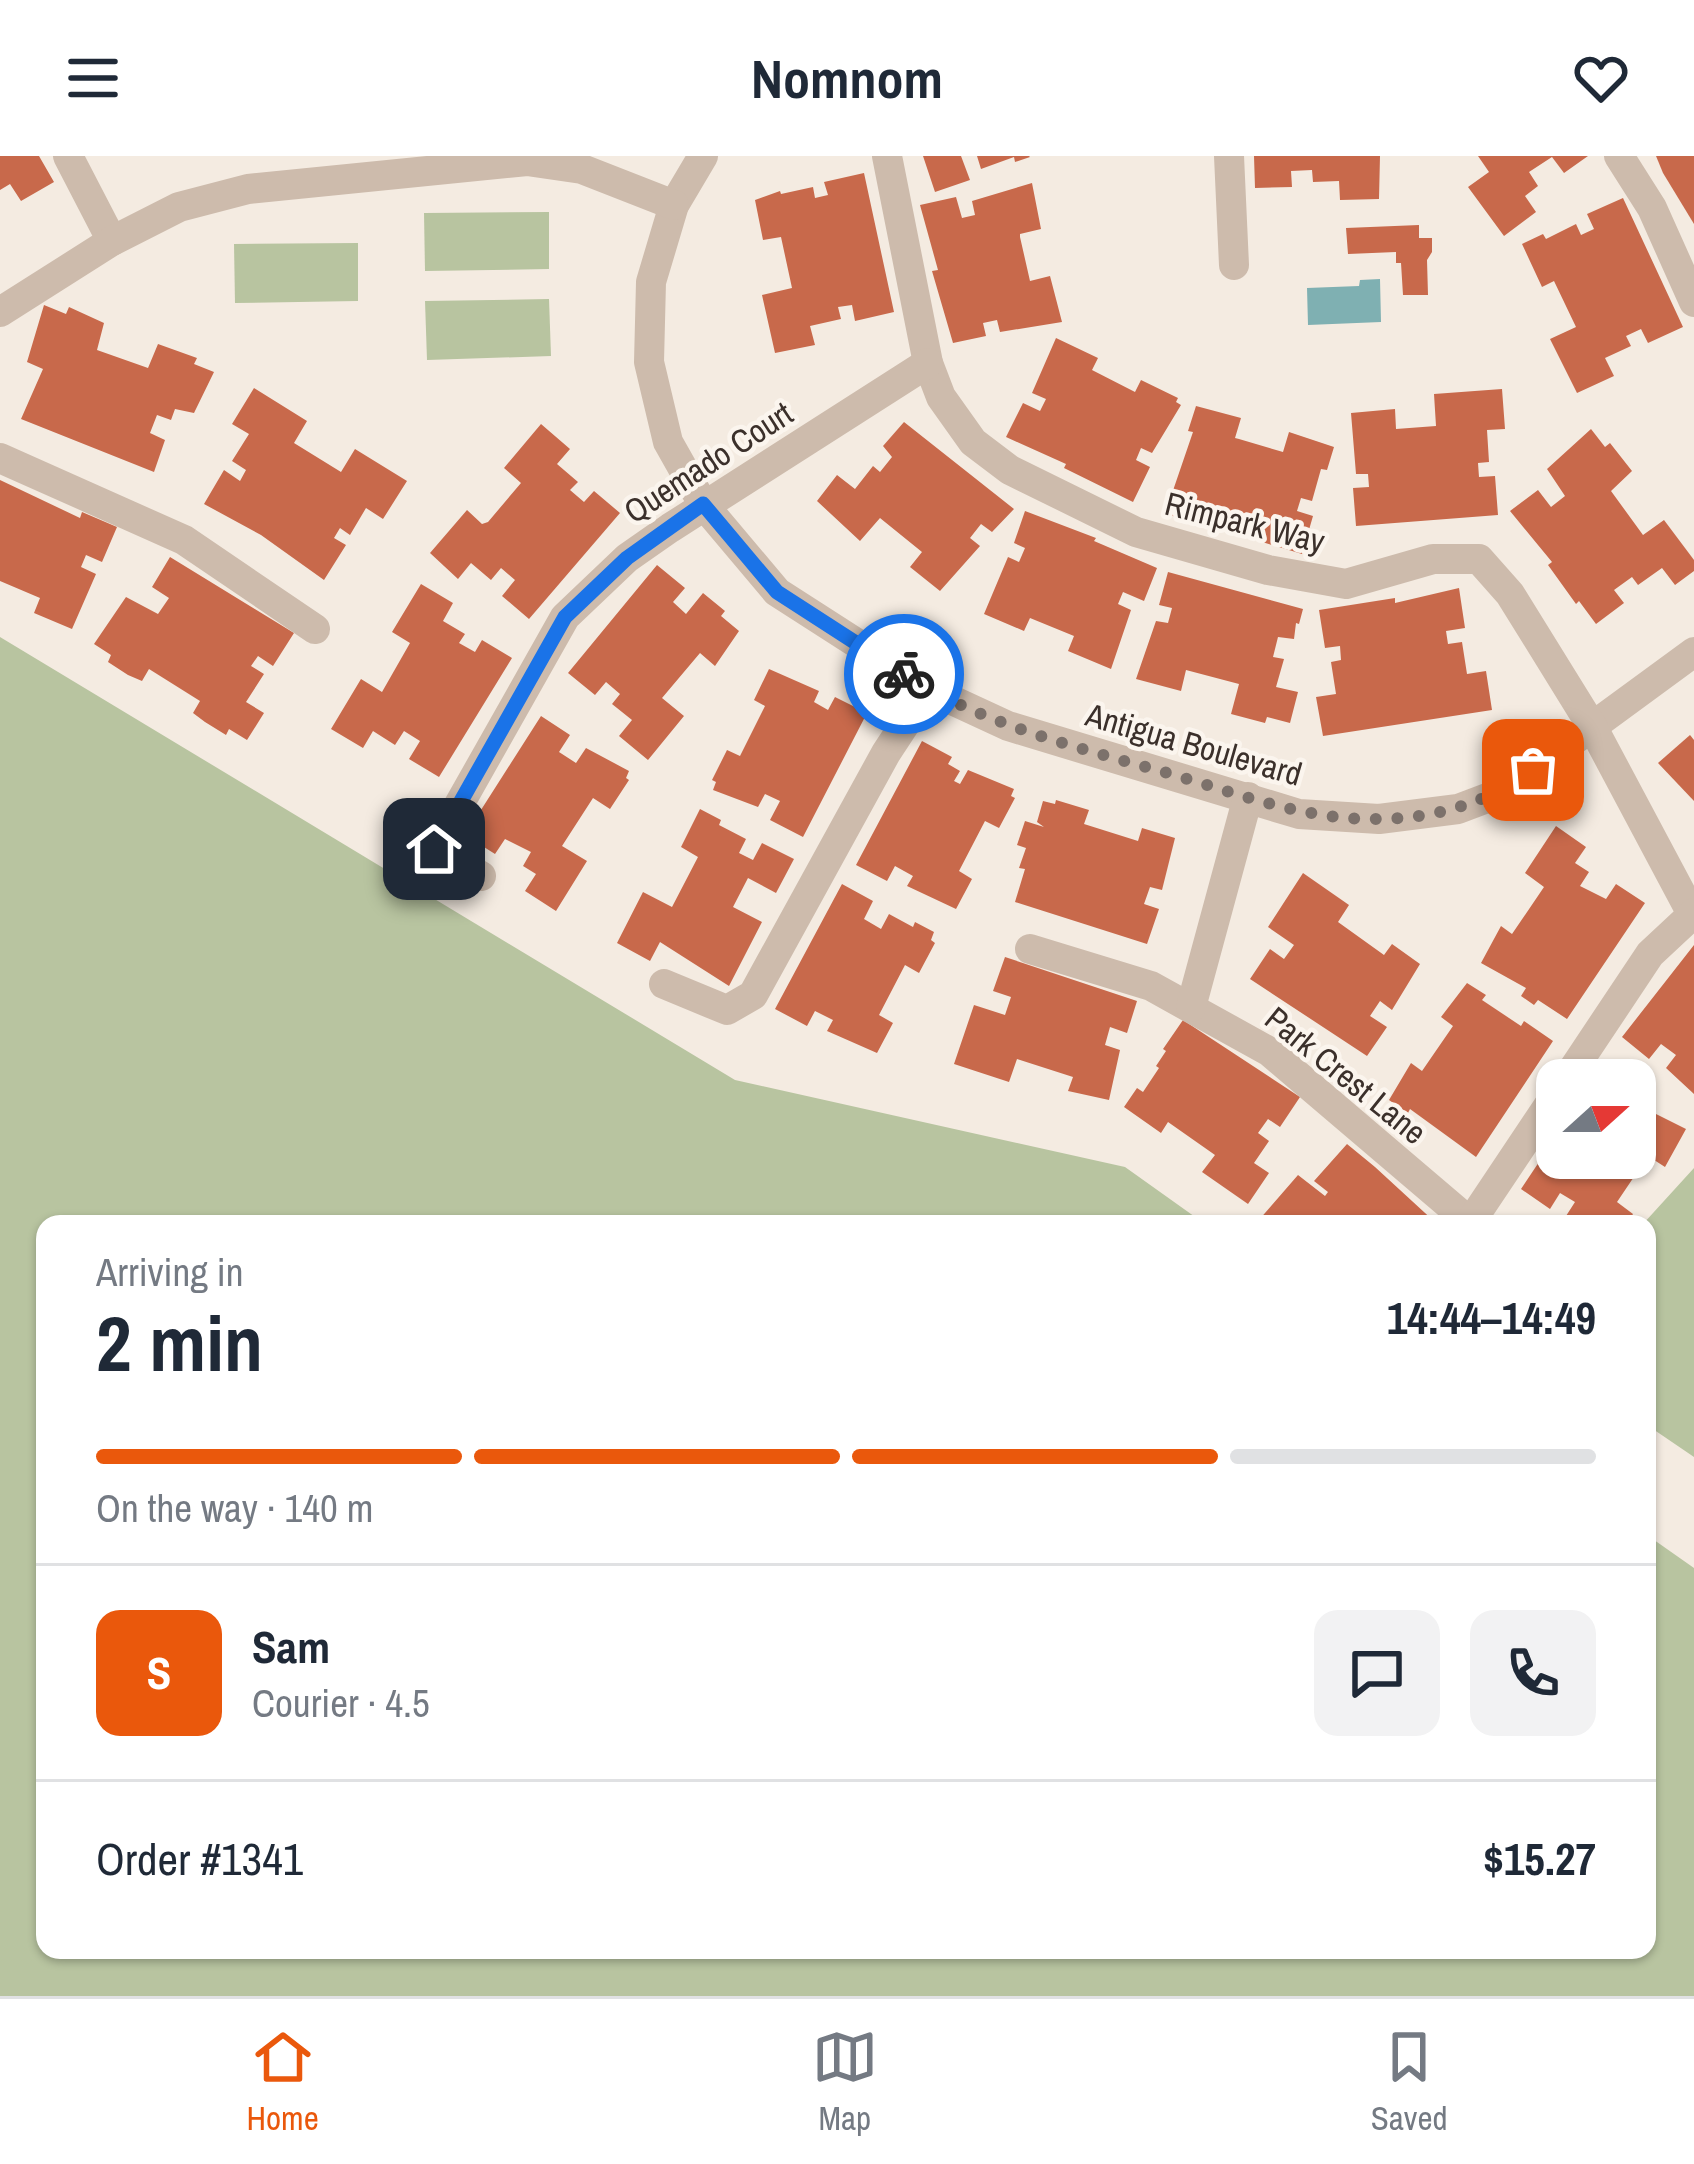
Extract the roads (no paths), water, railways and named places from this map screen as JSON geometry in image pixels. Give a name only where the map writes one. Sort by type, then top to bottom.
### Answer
[{"type":"street","points":[[68,156],[112,242]]},
{"type":"street","name":"Antigua Boulevard","points":[[703,156],[674,205],[651,281],[649,362],[668,442],[703,504],[777,592],[928,689],[1008,727],[1299,814],[1379,819],[1457,809],[1503,792],[1694,652]]},
{"type":"street","name":"Rimpark Way","points":[[886,156],[928,363],[940,397],[973,442],[1010,470],[1136,532],[1268,571],[1346,584],[1433,559],[1479,560],[1510,593],[1593,728],[1693,914]]},
{"type":"street","points":[[1229,156],[1234,265]]},
{"type":"street","points":[[1619,156],[1652,208],[1693,295]]},
{"type":"street","points":[[0,312],[112,242],[179,207],[248,189],[424,164],[527,161],[582,169],[674,205]]},
{"type":"street","name":"Quemado Court","points":[[481,876],[434,849],[565,617],[627,558],[703,504],[928,363]]},
{"type":"street","points":[[0,458],[184,540],[315,629]]},
{"type":"street","points":[[664,985],[727,1010],[753,995],[886,753],[928,689]]},
{"type":"street","points":[[1191,1007],[1248,797]]},
{"type":"street","points":[[1580,1059],[1651,954],[1693,914]]},
{"type":"street","name":"Park Crest Lane","points":[[1030,949],[1150,986],[1270,1052],[1462,1215]]},
{"type":"street","points":[[1476,1215],[1536,1125]]},
{"type":"water","points":[[1380,279],[1381,322],[1308,325],[1307,288],[1359,286],[1360,280]]}]
